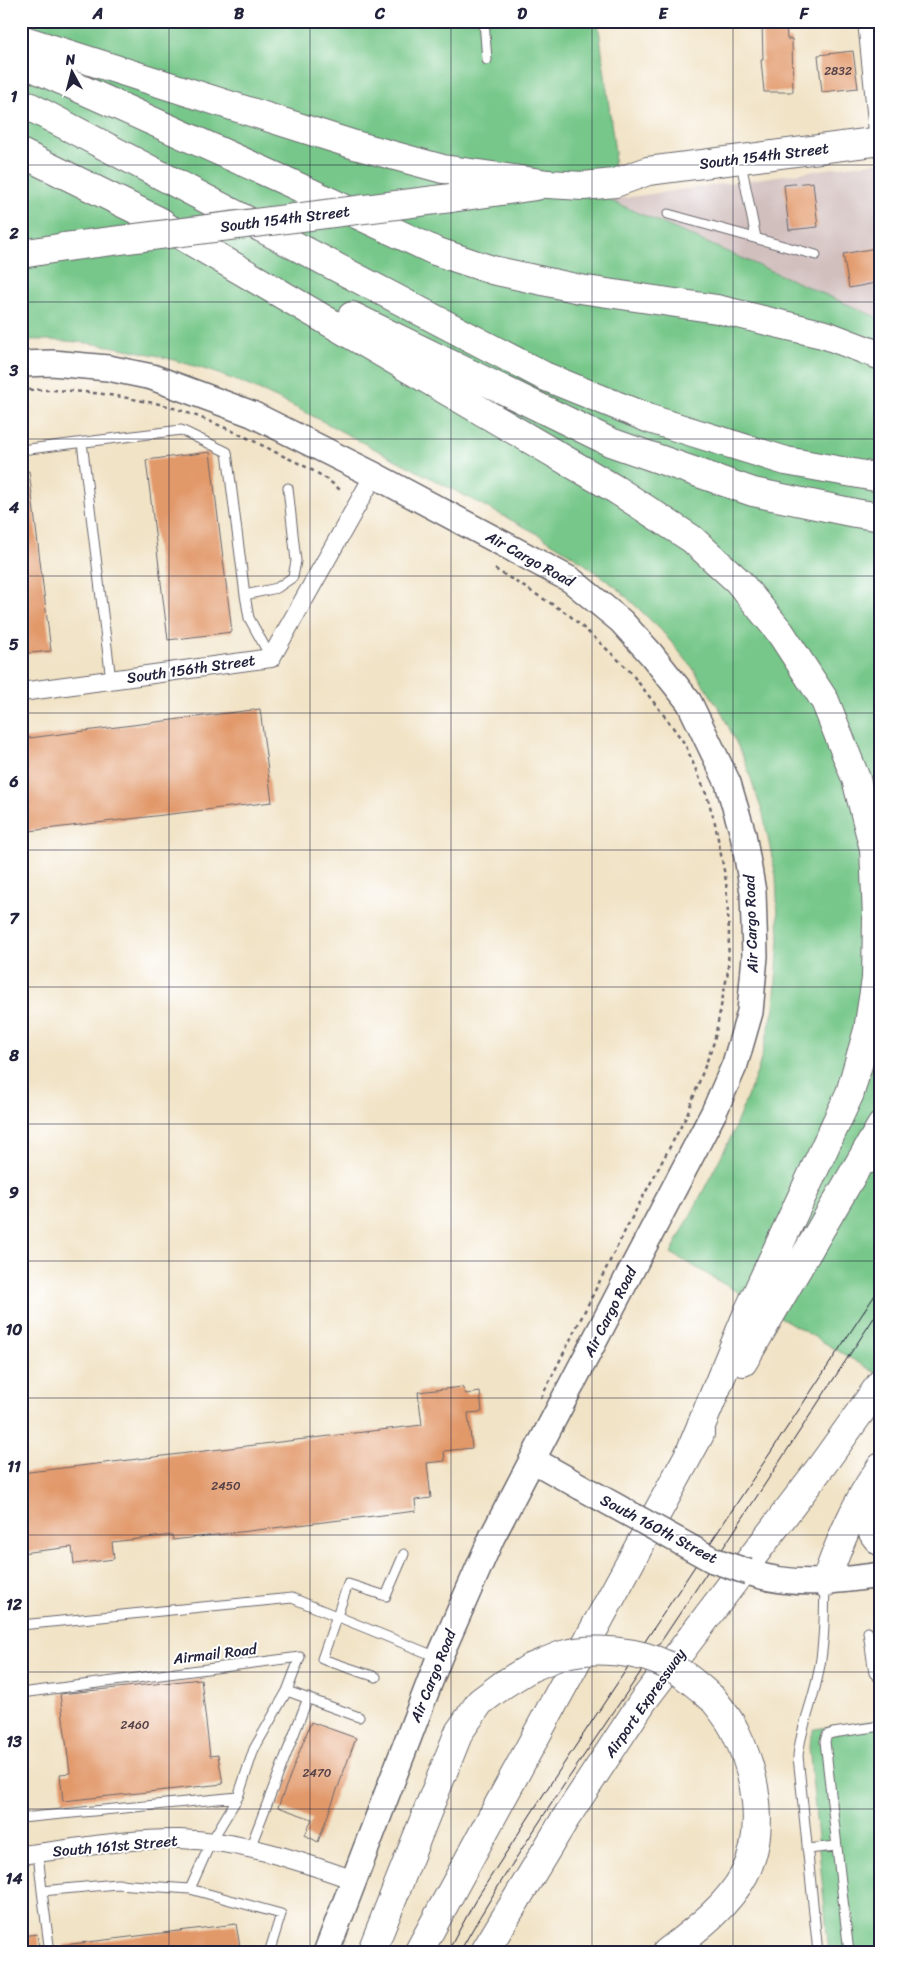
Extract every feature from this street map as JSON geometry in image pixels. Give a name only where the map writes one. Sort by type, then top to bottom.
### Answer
[{"type":"main road","points":[[21,39],[355,145],[443,169],[548,184]]},
{"type":"main road","points":[[21,62],[288,182],[435,251],[492,270],[580,289],[717,309],[826,335],[881,356]]},
{"type":"main road","points":[[21,102],[544,376],[650,419],[786,461],[881,478]]},
{"type":"main road","name":"South 154th Street","points":[[21,254],[451,198],[548,184],[580,175],[617,168],[648,171],[880,142]]},
{"type":"main road","points":[[21,153],[610,442],[753,492],[881,517]]},
{"type":"main road","points":[[146,215],[615,489],[692,539],[738,581],[780,632],[825,701],[856,779],[874,849],[877,918],[876,979],[868,1030],[850,1093],[748,1312],[691,1450]]},
{"type":"main road","points":[[418,1953],[691,1450],[881,1126]]},
{"type":"main road","points":[[823,1464],[881,1383]]},
{"type":"main road","points":[[823,1464],[865,1427],[881,1408]]},
{"type":"main road","name":"Airport Expressway","points":[[484,1953],[566,1819],[644,1701],[823,1464]]},
{"type":"main road","points":[[875,1475],[867,1517],[876,1539],[881,1542]]},
{"type":"main road","points":[[825,1583],[840,1538],[875,1475]]},
{"type":"main road","points":[[371,1953],[459,1732],[480,1702],[530,1668],[563,1655],[593,1651],[628,1652],[667,1664],[689,1678],[713,1699],[735,1730],[747,1759],[754,1790],[756,1822],[753,1852],[744,1875],[726,1900],[693,1932],[666,1953]]},
{"type":"street","points":[[867,21],[880,142]]},
{"type":"street","name":"Air Cargo Road","points":[[21,364],[52,363],[108,368],[152,377],[252,414],[374,475],[571,580],[622,621],[689,702],[728,783],[743,834],[753,892],[755,956],[750,1012],[735,1064],[714,1112],[492,1537],[439,1658],[326,1953]]},
{"type":"street","name":"South 156th Street","points":[[21,692],[271,658],[374,475]]},
{"type":"street","name":"South 160th Street","points":[[533,1460],[713,1560],[768,1579],[825,1583],[881,1575]]},
{"type":"street","name":"South 161st Street","points":[[30,1854],[136,1841],[180,1839],[250,1848],[284,1855],[354,1880]]},
{"type":"lane","points":[[484,21],[486,60]]},
{"type":"lane","points":[[740,159],[756,238]]},
{"type":"lane","points":[[668,214],[816,255]]},
{"type":"lane","points":[[21,450],[180,430],[227,452],[249,618],[271,658]]},
{"type":"lane","points":[[82,442],[111,680]]},
{"type":"lane","points":[[245,595],[277,588],[294,577],[296,561],[288,488]]},
{"type":"lane","points":[[854,1173],[881,1166]]},
{"type":"lane","points":[[376,1677],[322,1658],[348,1584],[386,1596],[404,1554]]},
{"type":"lane","points":[[818,1953],[798,1756],[801,1733],[820,1669],[823,1647],[825,1583]]},
{"type":"lane","points":[[21,1625],[292,1598],[439,1658]]},
{"type":"lane","points":[[868,1632],[874,1673],[881,1680]]},
{"type":"lane","name":"Airmail Road","points":[[21,1693],[300,1657],[287,1691]]},
{"type":"lane","points":[[190,1889],[211,1842],[238,1797],[254,1749],[287,1691],[359,1717]]},
{"type":"lane","points":[[250,1848],[308,1698]]},
{"type":"lane","points":[[850,1953],[825,1741],[827,1735],[833,1732],[881,1726]]},
{"type":"lane","points":[[21,1818],[238,1797]]},
{"type":"lane","points":[[807,1849],[837,1846]]},
{"type":"lane","points":[[30,1854],[42,1891],[50,1953]]},
{"type":"lane","points":[[42,1891],[117,1884],[190,1889],[281,1914],[269,1953]]},
{"type":"path","points":[[495,568],[568,614],[598,640],[628,669],[684,744],[707,796],[715,823],[726,881],[729,931],[728,971],[714,1042],[686,1117],[575,1327],[537,1407]]},
{"type":"shaded area","points":[[881,162],[881,319],[609,200],[841,167]]},
{"type":"green space","points":[[21,21],[598,21],[615,153],[609,200],[881,319],[881,1376],[671,1253],[730,1139],[758,1070],[774,1008],[779,939],[776,876],[763,814],[745,761],[721,711],[692,667],[661,630],[617,588],[575,557],[538,534],[302,411],[232,379],[181,362],[128,349],[75,342],[21,340]]},
{"type":"green space","points":[[881,1720],[881,1953],[829,1953],[809,1746],[814,1729]]},
{"type":"building","points":[[762,21],[786,21],[787,39],[792,39],[793,92],[764,92],[761,60],[763,60]]},
{"type":"building","points":[[853,51],[858,88],[822,92],[818,55]]},
{"type":"building","points":[[813,182],[818,227],[789,230],[784,185]]},
{"type":"building","points":[[881,247],[881,282],[849,288],[843,254]]},
{"type":"building","points":[[210,452],[232,632],[168,640],[146,460]]},
{"type":"building","points":[[29,471],[51,651],[21,654],[21,472]]},
{"type":"building","points":[[260,709],[272,802],[21,832],[21,739]]},
{"type":"building","points":[[462,1387],[466,1394],[480,1392],[482,1412],[468,1413],[472,1448],[444,1451],[445,1461],[427,1463],[431,1498],[415,1500],[416,1511],[173,1540],[172,1535],[112,1542],[114,1559],[74,1564],[72,1547],[21,1553],[21,1473],[422,1425],[418,1392]]},
{"type":"building","points":[[201,1679],[210,1756],[218,1755],[223,1784],[63,1801],[60,1774],[70,1773],[60,1694]]},
{"type":"building","points":[[311,1722],[356,1738],[318,1842],[305,1835],[312,1819],[278,1807]]},
{"type":"building","points":[[236,1924],[241,1953],[64,1953],[64,1945]]},
{"type":"building","points":[[37,1934],[40,1953],[21,1953],[21,1936]]},
{"type":"tram line","points":[[447,1953],[475,1901],[545,1792],[881,1286]]},
{"type":"tram line","points":[[459,1953],[500,1883],[544,1814],[698,1586],[881,1307]]}]
